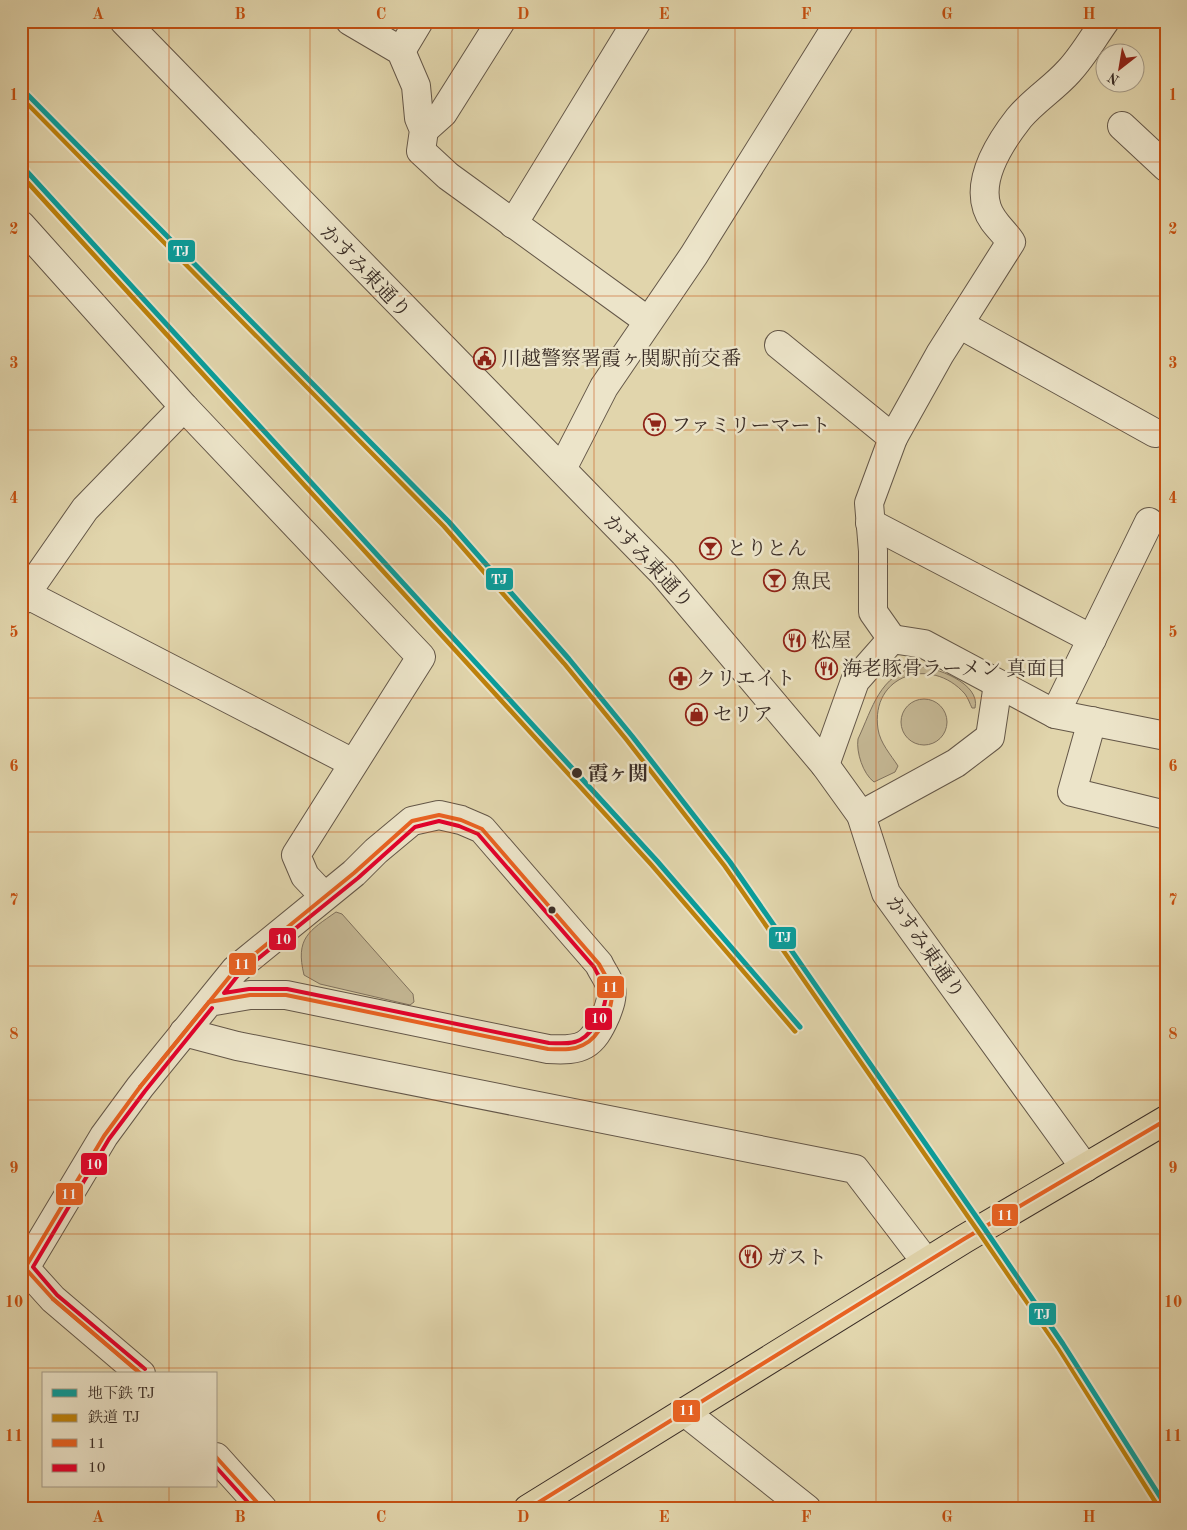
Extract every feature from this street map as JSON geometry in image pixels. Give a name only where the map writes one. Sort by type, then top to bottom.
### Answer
[{"type":"main road","points":[[528,1509],[926,1262],[1166,1120]]},
{"type":"street","name":"かすみ東通り","points":[[124,21],[407,313],[562,468],[662,573],[825,765],[861,815],[886,893],[1085,1168]]},
{"type":"street","points":[[350,21],[401,50],[416,86],[419,118],[424,130],[421,151],[448,176],[648,321]]},
{"type":"street","points":[[401,50],[419,21]]},
{"type":"street","points":[[424,130],[443,113],[501,21]]},
{"type":"street","points":[[513,224],[636,21]]},
{"type":"street","points":[[562,468],[604,387],[694,255],[840,21]]},
{"type":"street","points":[[1105,21],[1069,71],[1020,118],[1002,144],[989,170],[984,189],[987,208],[995,224],[1005,232],[1012,242],[959,324],[893,438],[868,503],[874,551],[874,612],[892,639],[924,644],[1055,714],[1166,736]]},
{"type":"street","points":[[1122,126],[1166,167]]},
{"type":"street","points":[[21,225],[184,407],[421,657],[296,855],[305,876],[324,896]]},
{"type":"street","points":[[959,324],[1155,433]]},
{"type":"street","points":[[779,345],[893,438]]},
{"type":"street","points":[[184,407],[85,509],[24,597],[353,762]]},
{"type":"street","points":[[1055,714],[1149,522]]},
{"type":"street","points":[[870,523],[1092,639]]},
{"type":"street","points":[[825,765],[855,681],[892,639]]},
{"type":"street","points":[[861,815],[956,764],[990,737],[998,684]]},
{"type":"street","points":[[1092,721],[1072,792],[1166,815]]},
{"type":"street","points":[[139,1372],[23,1271],[104,1136],[234,970],[324,896],[354,874],[376,851],[412,820],[439,815],[461,820],[482,829],[599,964],[611,988],[610,1004],[598,1034],[586,1045],[566,1050],[548,1050],[286,995],[250,995],[209,1002]]},
{"type":"street","points":[[184,1032],[237,1046],[855,1169],[926,1262]]},
{"type":"street","points":[[686,1412],[807,1509]]},
{"type":"street","points":[[218,1459],[262,1509]]},
{"type":"shaded area","points":[[917,666],[945,673],[964,684],[971,691],[975,699],[975,708],[972,708],[965,694],[951,682],[936,675],[920,674],[906,677],[893,684],[883,695],[878,710],[878,729],[883,744],[898,766],[895,772],[874,782],[867,774],[861,762],[858,739],[873,704],[886,685],[894,677]]},
{"type":"shaded area","points":[[924,699],[937,703],[943,709],[947,722],[943,735],[937,741],[924,745],[911,741],[905,735],[901,722],[905,709],[911,703]]},
{"type":"shaded area","points":[[336,912],[342,914],[413,994],[414,1002],[410,1005],[320,984],[304,975],[301,952],[306,937],[318,925]]},
{"type":"metro line","name":"TJ","points":[[21,88],[449,522],[569,659],[632,736],[730,862],[984,1228],[1063,1344],[1166,1506]]},
{"type":"metro line","name":"TJ","points":[[21,165],[657,861],[800,1027]]},
{"type":"rail line","name":"TJ","points":[[21,97],[444,526],[564,663],[627,740],[725,866],[979,1232],[1058,1347],[1160,1509]]},
{"type":"rail line","name":"TJ","points":[[21,175],[652,865],[795,1031]]},
{"type":"transit line","name":"11","points":[[439,815],[461,820],[482,829],[599,964],[611,989],[611,1004],[600,1029],[589,1041],[574,1048],[548,1049],[286,995],[250,995],[209,1002],[235,970],[354,873],[412,821],[439,815]]},
{"type":"transit line","name":"10","points":[[439,821],[459,826],[478,834],[594,967],[604,986],[606,995],[599,1018],[585,1036],[573,1043],[549,1043],[287,989],[249,989],[224,993],[239,974],[358,878],[415,827],[439,821]]},
{"type":"transit line","name":"11","points":[[140,1087],[209,1002]]},
{"type":"transit line","name":"11","points":[[140,1087],[209,1002]]},
{"type":"transit line","name":"10","points":[[145,1369],[57,1295],[33,1267],[109,1139],[212,1008]]},
{"type":"transit line","name":"11","points":[[53,1299],[25,1268],[104,1136],[140,1087]]},
{"type":"transit line","name":"11","points":[[528,1509],[964,1239],[1166,1120]]},
{"type":"transit line","name":"11","points":[[53,1299],[139,1372]]},
{"type":"transit line","name":"11","points":[[53,1299],[139,1372]]},
{"type":"transit line","name":"11","points":[[218,1459],[263,1509]]},
{"type":"transit line","name":"10","points":[[218,1469],[254,1509]]},
{"type":"place","name":"川越警察署霞ヶ関駅前交番","points":[[485,358]]},
{"type":"place","name":"ファミリーマート","points":[[655,425]]},
{"type":"place","name":"とりとん","points":[[711,548]]},
{"type":"place","name":"魚民","points":[[775,581]]},
{"type":"place","name":"松屋","points":[[795,640]]},
{"type":"place","name":"海老豚骨ラーメン 真面目","points":[[826,668]]},
{"type":"place","name":"クリエイト","points":[[680,678]]},
{"type":"place","name":"セリア","points":[[697,714]]},
{"type":"place","name":"霞ヶ関","points":[[577,773]]},
{"type":"place","name":"ガスト","points":[[751,1257]]}]
